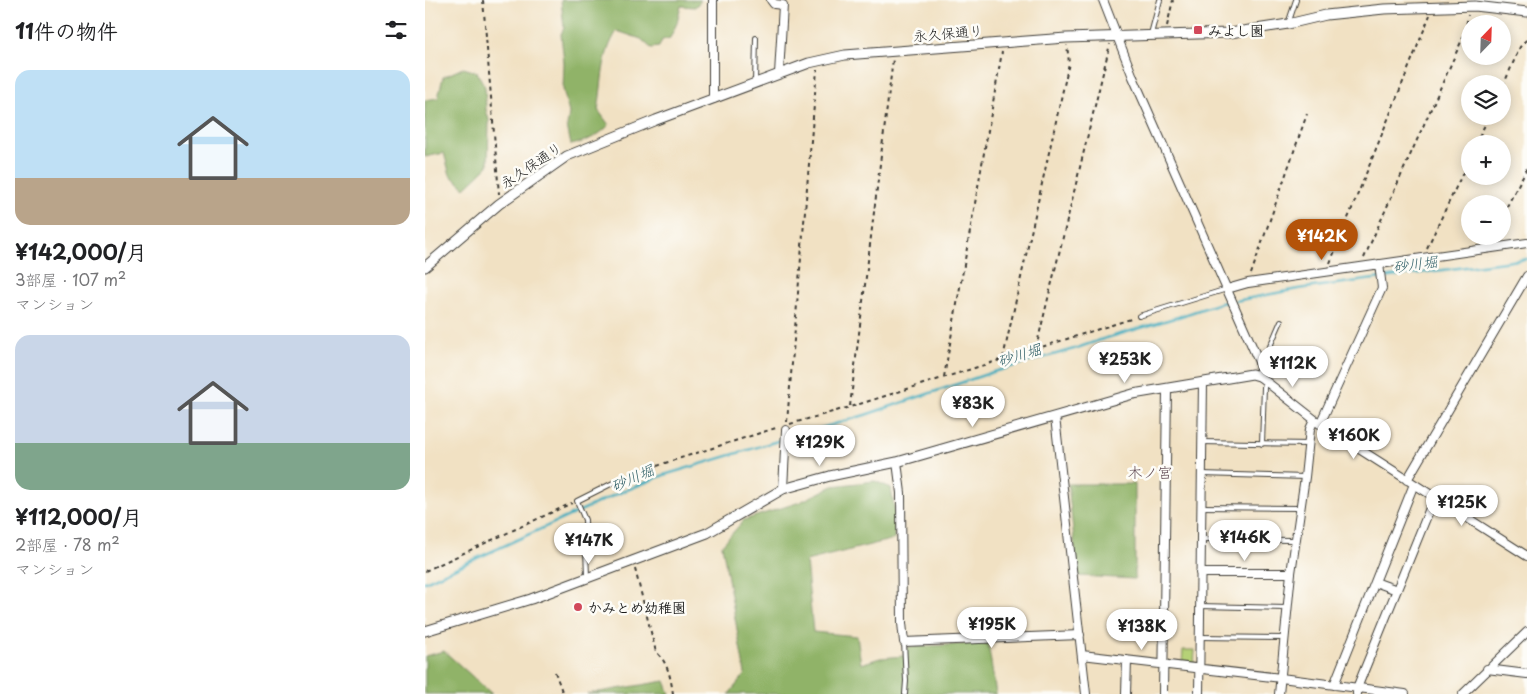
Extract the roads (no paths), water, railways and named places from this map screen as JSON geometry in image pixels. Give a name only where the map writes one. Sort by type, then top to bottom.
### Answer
[{"type":"street","points":[[713,0],[713,99]]},
{"type":"street","points":[[771,0],[774,4],[783,5],[779,74]]},
{"type":"street","points":[[1103,0],[1114,37],[1259,362],[1262,376]]},
{"type":"street","name":"永久保通り","points":[[425,267],[499,204],[567,156],[656,120],[818,61],[845,55],[1066,38],[1230,34],[1289,24],[1326,15],[1357,11],[1434,6],[1469,6],[1527,12]]},
{"type":"street","points":[[1228,291],[1248,283],[1359,267],[1380,266],[1527,243]]},
{"type":"street","points":[[1279,694],[1287,608],[1310,429],[1317,422],[1382,288],[1380,266]]},
{"type":"street","points":[[1334,685],[1375,582],[1411,482],[1527,276]]},
{"type":"street","points":[[425,631],[531,598],[633,562],[707,533],[783,489],[830,476],[897,462],[1133,394],[1252,374],[1262,376],[1317,422],[1527,556]]},
{"type":"street","points":[[1199,694],[1203,382]]},
{"type":"street","points":[[1163,694],[1167,389]]},
{"type":"street","points":[[1055,417],[1086,694]]},
{"type":"street","points":[[783,489],[787,427]]},
{"type":"street","points":[[897,462],[901,493],[902,623],[904,642],[1080,635]]},
{"type":"street","points":[[1357,691],[1435,496]]},
{"type":"street","points":[[1200,573],[1291,574]]},
{"type":"street","points":[[1375,582],[1397,590]]},
{"type":"street","points":[[1463,694],[1527,632]]},
{"type":"street","points":[[1082,655],[1281,678],[1334,685],[1357,691],[1405,694]]},
{"type":"street","points":[[1127,660],[1127,694]]},
{"type":"street","points":[[1487,670],[1527,674]]},
{"type":"lane","points":[[1151,36],[1159,0]]},
{"type":"lane","points":[[1289,24],[1296,0]]},
{"type":"lane","points":[[755,83],[756,38]]},
{"type":"lane","points":[[1139,316],[1228,291]]},
{"type":"lane","points":[[1262,444],[1262,376],[1281,321]]},
{"type":"lane","points":[[1201,442],[1309,444]]},
{"type":"lane","points":[[1202,474],[1305,478]]},
{"type":"lane","points":[[587,578],[585,520],[577,501],[613,483]]},
{"type":"lane","points":[[1201,507],[1300,508]]},
{"type":"lane","points":[[1201,539],[1295,540]]},
{"type":"lane","points":[[1199,606],[1287,608]]},
{"type":"lane","points":[[1199,637],[1284,638]]},
{"type":"lane","points":[[904,642],[905,694]]},
{"type":"waterway","name":"砂川堀","points":[[1235,301],[1298,289],[1527,259]]},
{"type":"waterway","name":"砂川堀","points":[[425,582],[617,494],[664,475],[865,415],[993,372],[1074,349],[1220,303],[1229,302]]},
{"type":"place","name":"みよし園","points":[[1198,30]]},
{"type":"place","name":"かみとめ幼稚園","points":[[578,607]]},
{"type":"district","name":"木ノ宮","points":[[1150,471]]}]
